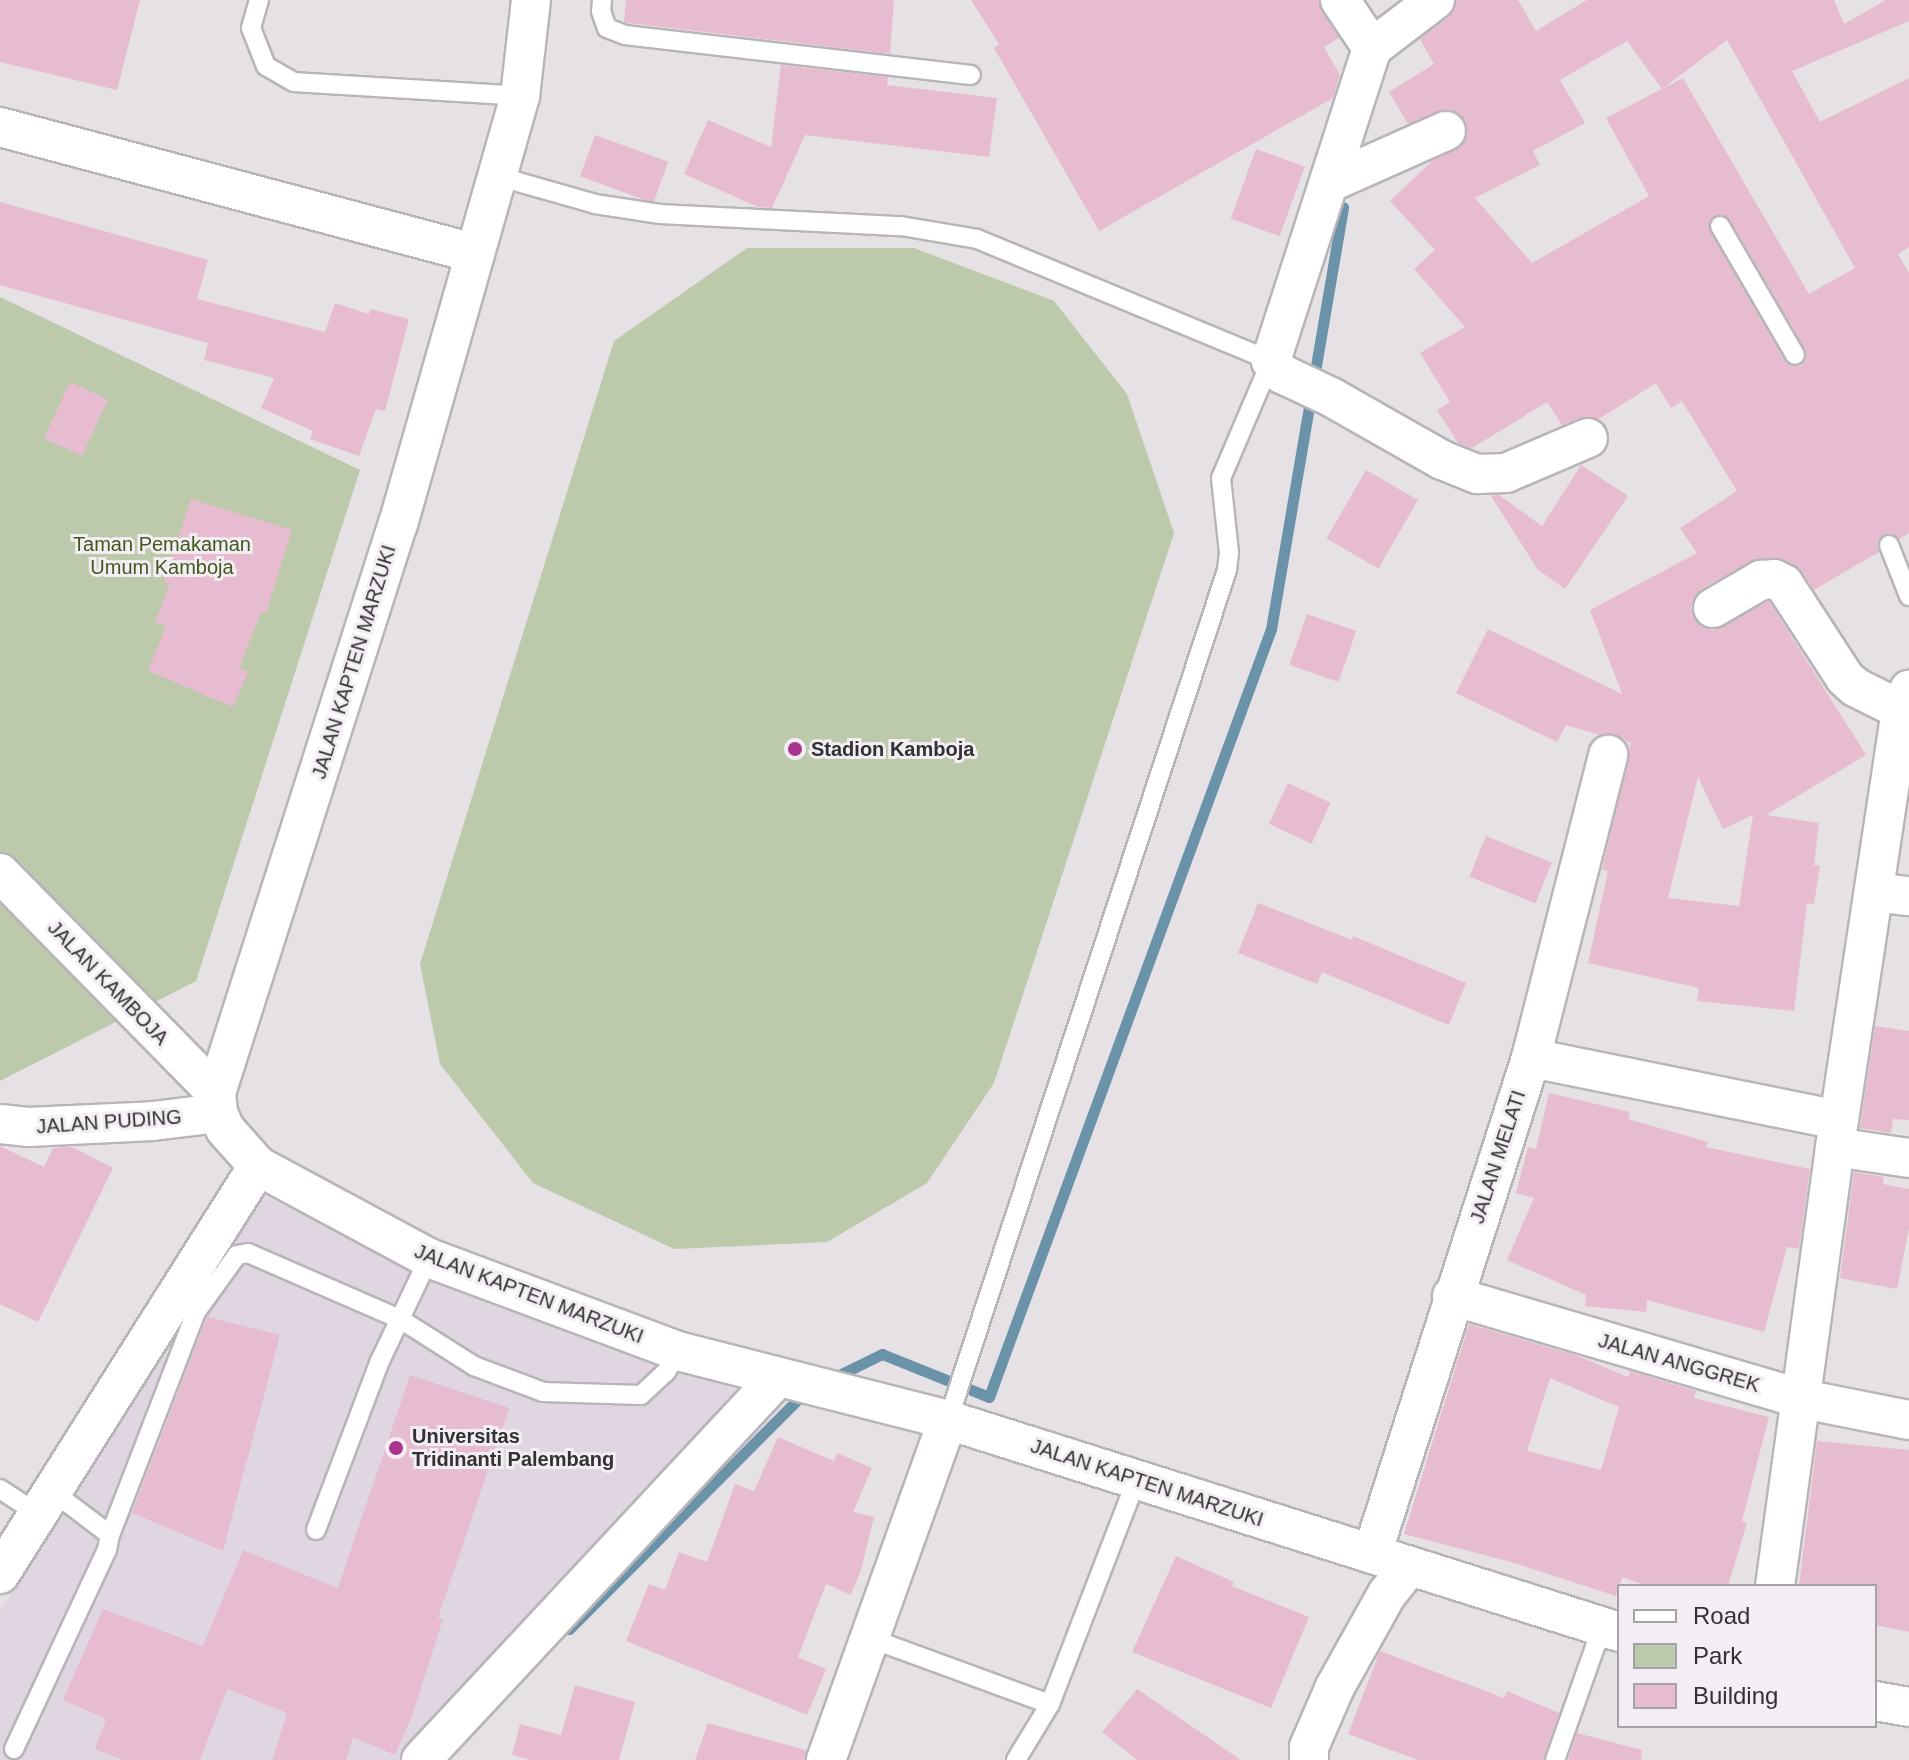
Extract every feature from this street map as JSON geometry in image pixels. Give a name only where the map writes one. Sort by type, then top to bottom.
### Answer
[{"type":"street","name":"JALAN KAPTEN MARZUKI","points":[[531,0],[520,96],[388,554],[217,1103],[237,1146],[258,1166],[429,1258],[678,1351],[708,1356],[833,1391],[950,1410],[1137,1479],[1610,1630]]},
{"type":"street","points":[[1340,0],[1372,48]]},
{"type":"street","points":[[1435,0],[1372,48],[1329,183],[1277,367],[1442,460],[1477,474],[1506,473],[1588,438]]},
{"type":"street","points":[[0,127],[475,253]]},
{"type":"street","points":[[1329,183],[1446,131]]},
{"type":"street","points":[[1713,608],[1761,580],[1774,579],[1784,584],[1845,678],[1855,687],[1905,700],[1891,894],[1837,1134],[1798,1398],[1775,1584]]},
{"type":"street","name":"JALAN MELATI","points":[[1372,1554],[1452,1296],[1531,1058],[1608,755]]},
{"type":"street","name":"JALAN KAMBOJA","points":[[0,873],[217,1103]]},
{"type":"street","points":[[1531,1058],[1837,1134],[1909,1158]]},
{"type":"street","name":"JALAN PUDING","points":[[0,1124],[28,1127],[121,1123],[217,1103]]},
{"type":"street","points":[[0,1574],[258,1166]]},
{"type":"street","name":"JALAN ANGGREK","points":[[1452,1296],[1798,1398],[1909,1420]]},
{"type":"street","points":[[421,1760],[786,1380]]},
{"type":"street","points":[[826,1760],[872,1639],[950,1410]]},
{"type":"street","points":[[1309,1760],[1309,1747],[1335,1687],[1387,1594],[1410,1566]]},
{"type":"street","points":[[1877,1701],[1909,1707]]},
{"type":"lane","points":[[259,0],[251,28],[266,66],[294,82],[520,96]]},
{"type":"lane","points":[[602,0],[601,11],[607,28],[625,35],[971,75]]},
{"type":"lane","points":[[497,176],[595,204],[660,214],[901,226],[977,239],[1277,367],[1221,478],[1229,553],[1227,570],[950,1410]]},
{"type":"lane","points":[[1720,226],[1795,355]]},
{"type":"lane","points":[[1889,545],[1909,596]]},
{"type":"lane","points":[[14,1749],[107,1550],[110,1535],[196,1312],[237,1255],[248,1253],[400,1319],[474,1366],[521,1385],[563,1395],[641,1395],[666,1372],[678,1351]]},
{"type":"lane","points":[[316,1530],[380,1361],[429,1258]]},
{"type":"lane","points":[[1016,1760],[1050,1704],[1137,1479]]},
{"type":"lane","points":[[0,1489],[45,1503],[110,1535]]},
{"type":"lane","points":[[1555,1760],[1610,1630]]},
{"type":"lane","points":[[872,1639],[1050,1704]]},
{"type":"shaded area","name":"Universitas Tridinanti Palembang","points":[[253,1191],[391,1254],[747,1394],[404,1760],[0,1760],[0,1612]]},
{"type":"green space","name":"Stadion Kamboja","points":[[747,248],[914,248],[1054,301],[1127,394],[1174,533],[994,1083],[927,1183],[827,1242],[674,1249],[533,1183],[440,1064],[420,964],[614,341]]},
{"type":"green space","name":"Taman Pemakaman Umum Kamboja","points":[[0,297],[360,470],[196,981],[0,1081]]},
{"type":"building","points":[[0,0],[140,0],[117,90],[0,62]]},
{"type":"building","points":[[626,0],[894,0],[890,54],[628,23],[624,22]]},
{"type":"building","points":[[971,0],[1318,0],[1339,38],[1324,47],[1340,75],[1333,98],[1099,231],[994,48],[999,44]]},
{"type":"building","points":[[1457,0],[1518,0],[1536,31],[1587,0],[1834,0],[1844,24],[1886,0],[1909,0],[1909,21],[1792,71],[1820,122],[1909,78],[1909,247],[1898,254],[1909,273],[1909,533],[1899,539],[1892,533],[1884,534],[1877,542],[1879,552],[1814,590],[1802,571],[1784,559],[1751,561],[1701,589],[1691,607],[1701,627],[1714,630],[1769,601],[1866,755],[1766,815],[1819,823],[1814,865],[1820,866],[1814,904],[1807,903],[1794,1011],[1697,1001],[1699,988],[1588,963],[1608,871],[1602,870],[1631,743],[1614,734],[1600,735],[1566,725],[1557,742],[1456,693],[1488,629],[1622,694],[1590,610],[1697,553],[1680,528],[1737,491],[1682,401],[1671,408],[1656,383],[1599,419],[1580,418],[1562,425],[1547,402],[1472,448],[1458,443],[1437,410],[1450,402],[1420,353],[1465,327],[1414,269],[1435,250],[1390,201],[1432,161],[1463,145],[1468,133],[1460,114],[1449,109],[1408,124],[1389,92],[1434,64],[1420,39],[1449,17]],"holes":[[[1727,40],[1855,268],[1809,294],[1683,78],[1662,89]],[[1627,41],[1662,89],[1606,118],[1649,196],[1532,263],[1475,198],[1540,165],[1533,151],[1585,123],[1560,80]],[[1721,214],[1730,220],[1805,349],[1806,360],[1800,366],[1790,366],[1785,361],[1710,232],[1710,219]],[[1698,777],[1723,829],[1753,815],[1739,906],[1668,898]]]},
{"type":"building","points":[[781,65],[888,77],[887,85],[997,98],[989,157],[805,135],[772,208],[758,207],[684,174],[708,120],[771,147]]},
{"type":"building","points":[[595,135],[668,162],[653,203],[580,176]]},
{"type":"building","points":[[1256,149],[1305,167],[1280,236],[1231,219]]},
{"type":"building","points":[[0,202],[208,260],[197,299],[325,332],[335,303],[369,314],[370,309],[409,319],[385,411],[376,409],[359,456],[310,439],[313,431],[261,408],[274,378],[204,360],[208,343],[0,285]]},
{"type":"building","points":[[70,382],[108,400],[82,456],[44,438]]},
{"type":"building","points":[[1581,465],[1628,496],[1565,589],[1538,570],[1491,496],[1499,495],[1542,526]]},
{"type":"building","points":[[1366,470],[1418,500],[1378,568],[1326,538]]},
{"type":"building","points":[[191,499],[292,530],[266,613],[261,612],[239,668],[248,672],[233,707],[148,671],[166,626],[155,622],[170,583],[164,582]]},
{"type":"building","points":[[1307,614],[1356,631],[1339,682],[1289,665]]},
{"type":"building","points":[[1288,783],[1331,803],[1312,844],[1269,824]]},
{"type":"building","points":[[1486,836],[1552,863],[1535,903],[1470,877]]},
{"type":"building","points":[[1258,903],[1352,940],[1353,936],[1466,983],[1449,1025],[1322,972],[1317,984],[1238,953]]},
{"type":"building","points":[[1875,1026],[1909,1031],[1909,1120],[1893,1119],[1891,1133],[1860,1128]]},
{"type":"building","points":[[1549,1093],[1630,1112],[1628,1119],[1708,1142],[1706,1147],[1810,1169],[1799,1249],[1787,1247],[1764,1332],[1647,1300],[1646,1312],[1585,1306],[1586,1295],[1507,1260],[1534,1198],[1516,1193],[1528,1147],[1536,1149]]},
{"type":"building","points":[[0,1146],[44,1167],[53,1148],[72,1147],[113,1168],[38,1322],[0,1304]]},
{"type":"building","points":[[1854,1172],[1884,1177],[1883,1184],[1909,1189],[1909,1228],[1897,1289],[1840,1278]]},
{"type":"building","points":[[207,1317],[280,1335],[223,1551],[132,1513]]},
{"type":"building","points":[[1469,1324],[1578,1356],[1628,1377],[1630,1371],[1696,1391],[1694,1398],[1769,1417],[1742,1521],[1747,1523],[1729,1584],[1641,1584],[1622,1577],[1617,1584],[1616,1596],[1511,1562],[1404,1534]],"holes":[[[1550,1378],[1619,1407],[1601,1470],[1527,1451]]]},
{"type":"building","points":[[410,1375],[509,1408],[438,1618],[443,1619],[412,1716],[395,1755],[353,1737],[346,1760],[272,1760],[287,1713],[227,1689],[200,1760],[123,1760],[95,1749],[106,1719],[63,1700],[103,1609],[203,1646],[243,1550],[338,1588]]},
{"type":"building","points":[[778,1437],[834,1461],[837,1453],[872,1468],[853,1512],[874,1517],[861,1570],[851,1595],[826,1584],[798,1657],[826,1669],[807,1715],[626,1641],[649,1584],[665,1590],[679,1552],[707,1562],[735,1484],[754,1491]]},
{"type":"building","points":[[1817,1441],[1909,1450],[1909,1632],[1877,1625],[1877,1584],[1799,1584]]},
{"type":"building","points":[[1176,1556],[1234,1582],[1232,1586],[1309,1617],[1271,1708],[1132,1652]]},
{"type":"building","points":[[1380,1651],[1504,1698],[1507,1691],[1559,1713],[1543,1760],[1418,1760],[1348,1734]]},
{"type":"building","points":[[575,1685],[635,1702],[619,1760],[531,1760],[512,1755],[520,1724],[561,1735]]},
{"type":"building","points":[[1137,1689],[1241,1760],[1137,1760],[1102,1732]]},
{"type":"building","points":[[708,1723],[806,1750],[805,1760],[695,1760]]},
{"type":"building","points":[[1577,1733],[1642,1750],[1641,1760],[1568,1760]]},
{"type":"waterway","points":[[831,1379],[882,1354],[989,1397],[1271,629],[1343,207]]},
{"type":"waterway","points":[[569,1629],[805,1392]]},
{"type":"place","name":"Stadion Kamboja","points":[[795,749]]},
{"type":"place","name":"Universitas Tridinanti Palembang","points":[[396,1448]]}]
